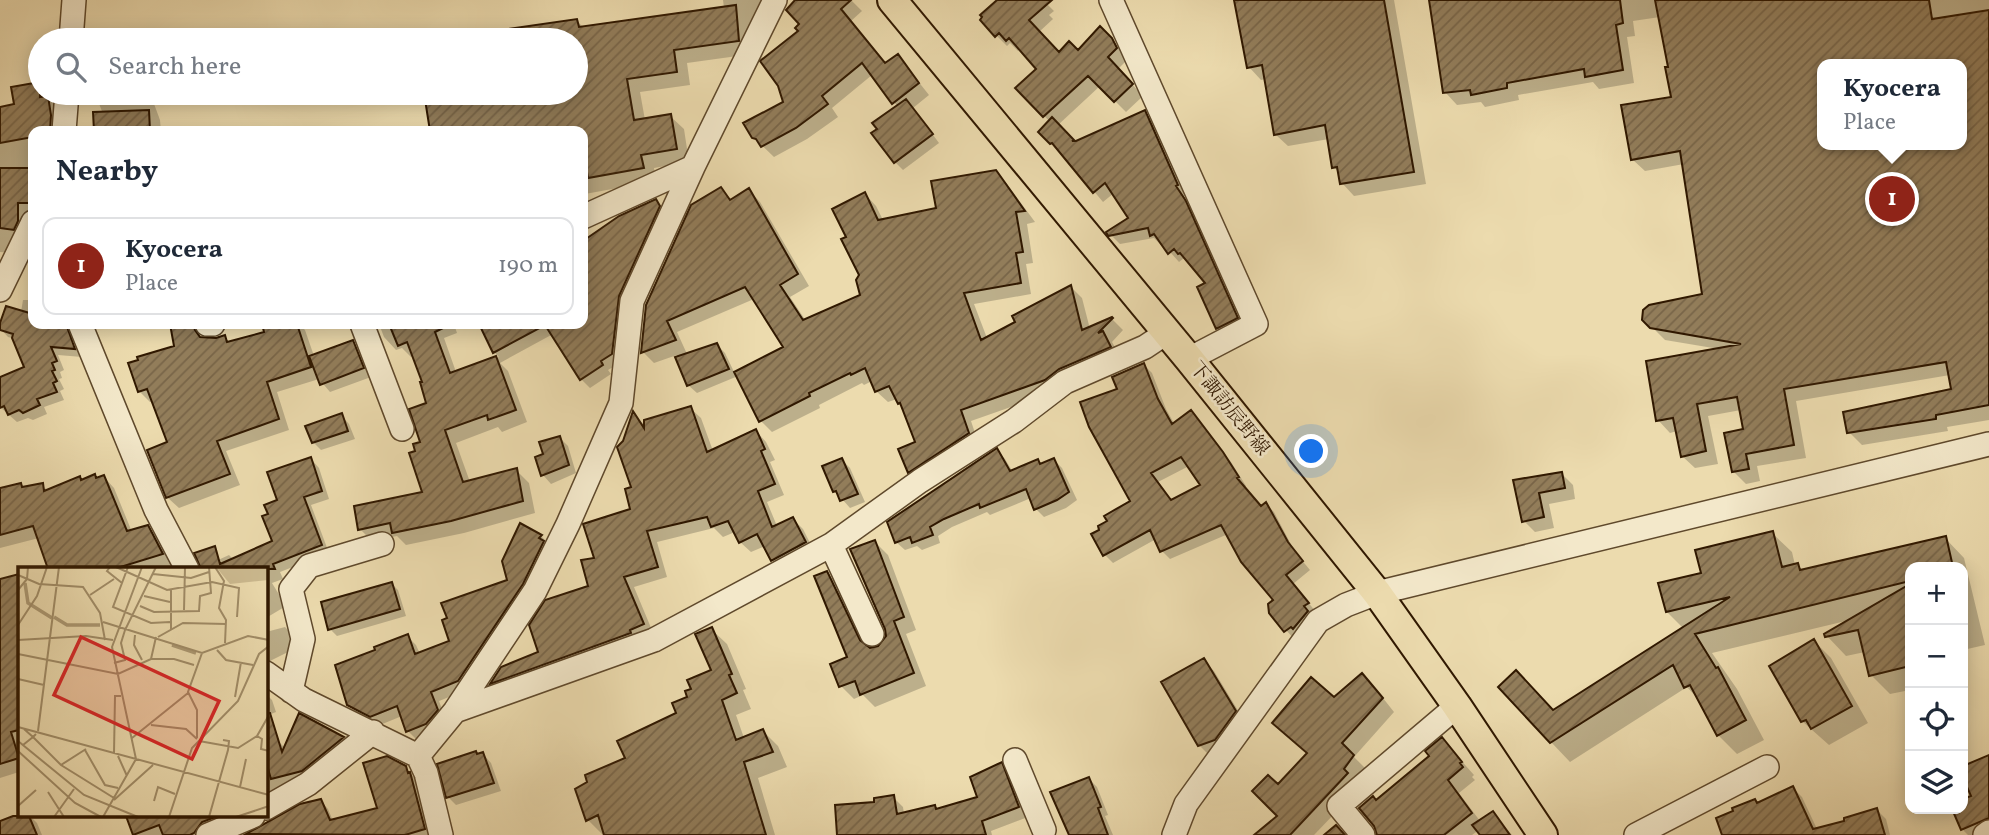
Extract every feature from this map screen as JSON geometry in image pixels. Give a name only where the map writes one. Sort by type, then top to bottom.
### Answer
[{"type":"main road","name":"下諏訪辰野線","points":[[892,0],[1189,359],[1377,593],[1543,835]]},
{"type":"street","points":[[72,28],[74,0]]},
{"type":"street","points":[[418,756],[455,710],[535,591],[568,524],[621,403],[632,301],[693,167],[775,0]]},
{"type":"street","points":[[1111,0],[1256,324],[1189,359]]},
{"type":"street","points":[[64,126],[66,105]]},
{"type":"street","points":[[588,215],[693,167]]},
{"type":"street","points":[[0,290],[8,256],[28,233]]},
{"type":"street","points":[[82,329],[156,510],[186,567]]},
{"type":"street","points":[[364,329],[402,429]]},
{"type":"street","points":[[455,710],[654,640],[831,545],[920,481],[1014,421],[1065,382],[1145,348],[1166,333]]},
{"type":"street","points":[[1174,835],[1186,804],[1318,621],[1346,605],[1377,593],[1989,444]]},
{"type":"street","points":[[291,691],[303,639],[291,589],[309,566],[382,544]]},
{"type":"street","points":[[831,545],[872,634]]},
{"type":"street","points":[[268,674],[304,699],[418,756],[426,774],[440,835]]},
{"type":"street","points":[[1363,835],[1339,806],[1457,706]]},
{"type":"street","points":[[268,807],[307,784],[373,732]]},
{"type":"street","points":[[1015,760],[1038,833]]},
{"type":"street","points":[[1636,835],[1767,768]]},
{"type":"street","points":[[208,835],[248,818]]},
{"type":"building","points":[[795,0],[851,0],[841,9],[885,63],[898,54],[919,83],[892,104],[862,63],[822,96],[828,104],[796,128],[761,147],[743,123],[783,102],[778,86],[760,61],[798,31],[795,28],[799,24],[786,10]]},
{"type":"building","points":[[997,0],[1052,0],[1029,20],[1059,52],[1069,41],[1078,50],[1100,26],[1112,38],[1117,48],[1108,57],[1133,84],[1114,102],[1088,76],[1043,117],[1015,88],[1036,69],[1009,38],[1006,41],[999,33],[995,37],[980,20],[980,15]]},
{"type":"building","points":[[1234,0],[1384,0],[1414,172],[1340,184],[1337,167],[1332,168],[1325,125],[1274,135],[1262,65],[1247,68]]},
{"type":"building","points":[[1429,0],[1620,0],[1623,23],[1616,25],[1623,70],[1585,77],[1584,69],[1507,83],[1507,88],[1471,95],[1470,90],[1443,93]]},
{"type":"building","points":[[1655,0],[1929,0],[1932,19],[1989,10],[1989,405],[1936,415],[1936,419],[1847,433],[1843,412],[1951,389],[1946,362],[1784,389],[1794,445],[1746,454],[1749,469],[1732,472],[1724,433],[1743,429],[1737,397],[1697,404],[1706,451],[1681,457],[1673,418],[1656,421],[1646,361],[1741,344],[1650,328],[1642,320],[1643,310],[1649,305],[1702,294],[1680,151],[1631,160],[1621,105],[1671,97],[1665,67],[1668,67]]},
{"type":"building","points":[[736,5],[739,41],[674,50],[677,72],[627,79],[634,120],[671,114],[677,149],[641,155],[644,168],[588,178],[588,126],[429,126],[426,105],[588,105],[588,28],[515,28],[577,19],[579,27]]},
{"type":"building","points":[[28,84],[28,105],[49,105],[50,126],[28,126],[28,138],[0,143],[0,107],[14,104],[11,87]]},
{"type":"building","points":[[906,99],[933,134],[894,163],[871,133],[877,129],[872,123]]},
{"type":"building","points":[[149,110],[150,126],[94,126],[93,112]]},
{"type":"building","points":[[1145,110],[1178,185],[1176,186],[1186,201],[1238,318],[1216,329],[1197,287],[1205,283],[1180,253],[1174,249],[1168,254],[1154,234],[1150,236],[1148,228],[1108,236],[1106,232],[1128,218],[1105,183],[1093,193],[1052,143],[1038,132],[1052,117],[1074,140],[1072,141],[1076,141]]},
{"type":"building","points":[[0,168],[28,168],[28,203],[18,203],[18,221],[14,230],[0,228]]},
{"type":"building","points":[[996,170],[1025,211],[1016,212],[1023,252],[1016,253],[1021,283],[964,293],[981,340],[1015,322],[1012,316],[1071,285],[1082,330],[1113,318],[1098,333],[1103,331],[1111,347],[1059,369],[1045,380],[961,410],[969,433],[908,473],[898,449],[915,442],[900,403],[898,404],[889,386],[875,392],[865,368],[809,393],[810,396],[759,422],[734,372],[783,347],[745,287],[667,321],[676,340],[641,353],[646,305],[691,205],[721,187],[730,200],[749,188],[798,274],[780,285],[803,320],[860,295],[856,280],[859,275],[841,239],[846,237],[832,209],[865,192],[878,220],[936,208],[931,181]]},
{"type":"building","points":[[656,199],[660,206],[619,296],[612,354],[601,361],[603,365],[580,380],[548,329],[588,329],[588,238],[619,216]]},
{"type":"building","points":[[6,306],[28,313],[28,329],[68,329],[75,349],[51,347],[57,361],[52,363],[55,370],[52,371],[57,381],[53,383],[57,392],[37,399],[40,405],[23,413],[19,410],[8,415],[4,406],[0,408],[0,377],[24,367],[12,338],[13,334],[0,330]]},
{"type":"building","points":[[171,329],[195,329],[200,337],[216,338],[225,335],[227,342],[264,332],[263,329],[299,329],[311,367],[267,382],[279,419],[217,441],[230,474],[166,498],[147,450],[167,442],[147,389],[138,392],[128,363],[138,360],[137,357],[174,346]]},
{"type":"building","points":[[391,329],[441,329],[435,332],[450,373],[496,356],[516,410],[488,420],[487,415],[445,430],[463,482],[517,468],[523,501],[451,521],[392,533],[390,523],[358,530],[354,506],[422,492],[409,453],[415,451],[413,444],[420,442],[409,409],[426,403],[422,382],[407,342],[398,346]]},
{"type":"building","points":[[481,329],[538,329],[493,353]]},
{"type":"building","points":[[353,340],[364,368],[320,385],[309,356]]},
{"type":"building","points":[[717,343],[729,369],[687,386],[675,357]]},
{"type":"building","points":[[1144,363],[1158,399],[1172,424],[1191,410],[1223,452],[1239,477],[1237,478],[1261,506],[1266,502],[1288,542],[1303,561],[1286,575],[1309,603],[1304,606],[1308,611],[1293,629],[1291,627],[1284,632],[1269,613],[1268,604],[1273,600],[1241,562],[1221,525],[1160,552],[1150,530],[1103,556],[1091,534],[1107,521],[1104,516],[1130,501],[1089,427],[1080,402],[1117,389],[1112,377]],"holes":[[[1181,457],[1200,485],[1171,500],[1151,473]]]},
{"type":"building","points":[[691,406],[707,452],[756,429],[765,449],[761,451],[775,484],[758,491],[772,527],[793,517],[806,542],[771,561],[757,534],[739,543],[728,521],[711,527],[707,517],[647,531],[658,567],[624,577],[644,624],[630,630],[631,633],[490,684],[501,667],[538,652],[529,625],[545,600],[588,586],[581,560],[594,558],[583,524],[630,509],[625,489],[631,487],[617,447],[623,441],[633,411],[644,428],[644,420]]},
{"type":"building","points":[[342,413],[348,431],[312,443],[305,426]]},
{"type":"building","points":[[560,436],[569,465],[541,476],[535,457],[543,454],[539,442]]},
{"type":"building","points":[[997,448],[1010,471],[1038,459],[1040,464],[1054,458],[1069,492],[1034,510],[1026,489],[944,519],[930,527],[933,535],[912,543],[910,537],[895,543],[887,522]]},
{"type":"building","points":[[311,457],[322,491],[304,497],[322,545],[273,564],[275,569],[200,567],[194,553],[215,546],[220,564],[272,541],[262,516],[268,514],[264,505],[277,500],[267,472]]},
{"type":"building","points":[[842,458],[858,494],[840,501],[836,491],[833,492],[822,466]]},
{"type":"building","points":[[1562,472],[1565,488],[1539,493],[1544,517],[1522,522],[1513,480]]},
{"type":"building","points":[[95,474],[96,478],[104,475],[127,531],[148,525],[163,554],[121,567],[47,567],[33,526],[0,535],[0,488],[21,483],[22,487],[43,483],[44,491],[80,476],[81,480]]},
{"type":"building","points":[[520,523],[542,535],[539,538],[544,541],[523,584],[458,681],[431,692],[438,710],[426,724],[406,732],[397,706],[370,717],[347,705],[335,665],[408,634],[415,654],[449,641],[442,620],[447,618],[441,603],[507,580],[502,561]]},
{"type":"building","points":[[1773,531],[1782,567],[1798,563],[1800,570],[1946,536],[1952,562],[1905,562],[1905,582],[1695,634],[1716,668],[1718,667],[1746,720],[1717,736],[1690,685],[1684,688],[1673,665],[1550,743],[1498,687],[1516,670],[1553,710],[1730,597],[1666,612],[1658,583],[1701,573],[1695,550]]},
{"type":"building","points":[[875,540],[904,617],[894,621],[914,673],[860,695],[855,681],[839,687],[830,664],[847,657],[814,576],[827,571],[860,640],[870,648],[878,646],[886,636],[885,629],[850,549]]},
{"type":"building","points":[[18,574],[18,730],[11,732],[18,758],[0,764],[0,579]]},
{"type":"building","points":[[392,582],[400,609],[328,630],[321,602]]},
{"type":"building","points":[[1905,587],[1905,667],[1869,676],[1858,630],[1825,637],[1824,634]]},
{"type":"building","points":[[712,627],[737,693],[722,700],[736,740],[763,729],[773,752],[744,762],[766,835],[604,835],[598,815],[586,821],[575,789],[587,782],[585,775],[625,758],[617,741],[676,713],[672,703],[687,697],[685,691],[691,689],[687,680],[711,670],[695,634]]},
{"type":"building","points":[[1814,639],[1852,706],[1811,729],[1806,720],[1801,722],[1769,666]]},
{"type":"building","points":[[1204,658],[1236,711],[1215,740],[1198,746],[1161,682]]},
{"type":"building","points":[[1362,673],[1383,698],[1342,743],[1354,755],[1344,769],[1348,773],[1290,835],[1254,835],[1277,816],[1252,791],[1268,775],[1278,784],[1307,753],[1272,723],[1311,677],[1334,697]]},
{"type":"building","points":[[268,713],[282,752],[299,713],[344,737],[302,771],[271,779],[268,769]]},
{"type":"building","points":[[1442,737],[1463,767],[1448,780],[1472,813],[1444,835],[1377,835],[1374,826],[1359,808],[1373,796],[1376,800],[1429,756],[1425,751]]},
{"type":"building","points":[[476,751],[477,754],[483,752],[494,783],[446,798],[437,764]]},
{"type":"building","points":[[1989,755],[1989,818],[1961,830],[1954,814],[1968,814],[1968,797],[1971,796],[1968,789],[1968,764]]},
{"type":"building","points":[[387,756],[406,766],[408,773],[410,772],[425,829],[405,835],[246,834],[300,804],[321,799],[330,820],[377,808],[363,763]]},
{"type":"building","points":[[1002,762],[1019,807],[982,821],[986,835],[837,835],[835,805],[874,802],[874,798],[894,795],[897,814],[935,805],[936,809],[977,797],[970,777]]},
{"type":"building","points":[[1089,777],[1108,835],[1069,835],[1050,792]]},
{"type":"building","points":[[1793,786],[1813,829],[1877,808],[1885,835],[1722,835],[1716,818],[1733,811],[1732,808],[1755,799],[1757,803]]},
{"type":"building","points":[[1493,811],[1510,835],[1480,835],[1472,825]]},
{"type":"building","points":[[13,816],[30,818],[37,835],[0,835],[0,821]]},
{"type":"building","points":[[127,818],[213,818],[202,822],[190,835],[163,835],[159,825],[133,835]]},
{"type":"building","points":[[1336,825],[1345,835],[1324,835]]},
{"type":"place","name":"Kyocera","points":[[1892,199]]}]
